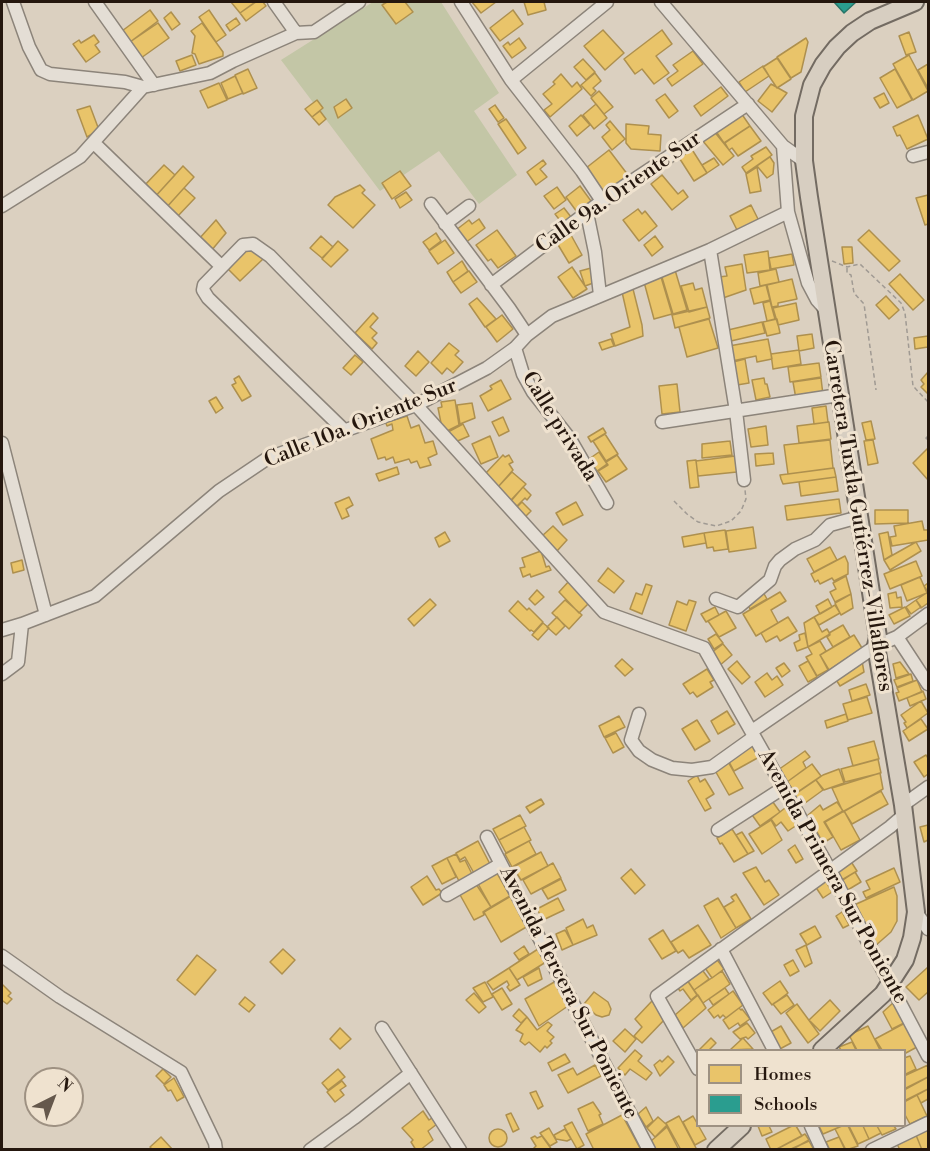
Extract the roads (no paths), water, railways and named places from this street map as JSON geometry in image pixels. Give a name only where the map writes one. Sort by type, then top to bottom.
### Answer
[{"type":"main road","name":"Carretera Tuxtla Gutiérrez-Villaflores","points":[[823,1049],[883,994],[905,960],[912,938],[916,912],[903,810],[876,645],[878,637],[804,160],[804,117],[812,84],[823,65],[852,33],[870,21],[915,2]]},
{"type":"main road","points":[[716,1149],[734,1128]]},
{"type":"street","points":[[14,2],[29,46],[41,70],[50,74],[149,86],[210,74],[232,61],[296,33],[315,32],[359,2]]},
{"type":"street","points":[[274,2],[296,33]]},
{"type":"street","points":[[461,2],[511,80],[582,171],[602,201]]},
{"type":"street","points":[[511,80],[607,2]]},
{"type":"street","points":[[661,2],[783,146],[804,160]]},
{"type":"street","points":[[100,4],[149,86]]},
{"type":"street","points":[[2,206],[80,157],[149,86]]},
{"type":"street","name":"Calle 9a. Oriente Sur","points":[[491,285],[602,201],[748,104]]},
{"type":"street","points":[[94,143],[220,266]]},
{"type":"street","points":[[783,146],[788,212],[807,283],[826,310]]},
{"type":"street","points":[[913,156],[928,152]]},
{"type":"street","points":[[431,204],[526,335]]},
{"type":"street","points":[[445,224],[469,206]]},
{"type":"street","name":"Calle 10a. Oriente Sur","points":[[2,630],[95,596],[219,491],[268,458],[416,405],[468,380],[515,348],[526,335],[552,316],[710,250],[788,212]]},
{"type":"street","points":[[587,213],[600,295]]},
{"type":"street","name":"Avenida Primera Sur Poniente","points":[[344,430],[208,298],[203,290],[204,285],[220,266],[243,245],[253,244],[270,256],[416,405],[604,612],[704,648],[830,870],[928,1056]]},
{"type":"street","points":[[710,250],[736,411],[744,480]]},
{"type":"street","name":"Calle privada","points":[[515,348],[523,374],[533,392],[570,439],[607,503]]},
{"type":"street","points":[[662,422],[839,395]]},
{"type":"street","points":[[2,443],[46,615]]},
{"type":"street","points":[[716,599],[738,607],[770,580],[780,560],[795,549],[815,540],[830,525],[859,518]]},
{"type":"street","points":[[639,714],[631,740],[639,751],[652,760],[672,768],[692,770],[711,767],[876,645],[897,637],[928,615]]},
{"type":"street","points":[[2,674],[18,662],[22,624]]},
{"type":"street","points":[[897,637],[928,684]]},
{"type":"street","points":[[696,1066],[657,996],[830,870],[928,787]]},
{"type":"street","points":[[718,830],[783,788]]},
{"type":"street","name":"Avenida Tercera Sur Poniente","points":[[487,837],[649,1149]]},
{"type":"street","points":[[447,895],[501,864]]},
{"type":"street","points":[[916,912],[928,928]]},
{"type":"street","points":[[721,949],[773,1049]]},
{"type":"street","points":[[2,956],[60,997],[181,1072],[216,1149]]},
{"type":"street","points":[[382,1028],[460,1149]]},
{"type":"street","points":[[310,1149],[411,1073]]},
{"type":"street","points":[[872,1149],[928,1124]]},
{"type":"street","points":[[812,1127],[822,1149]]}]
